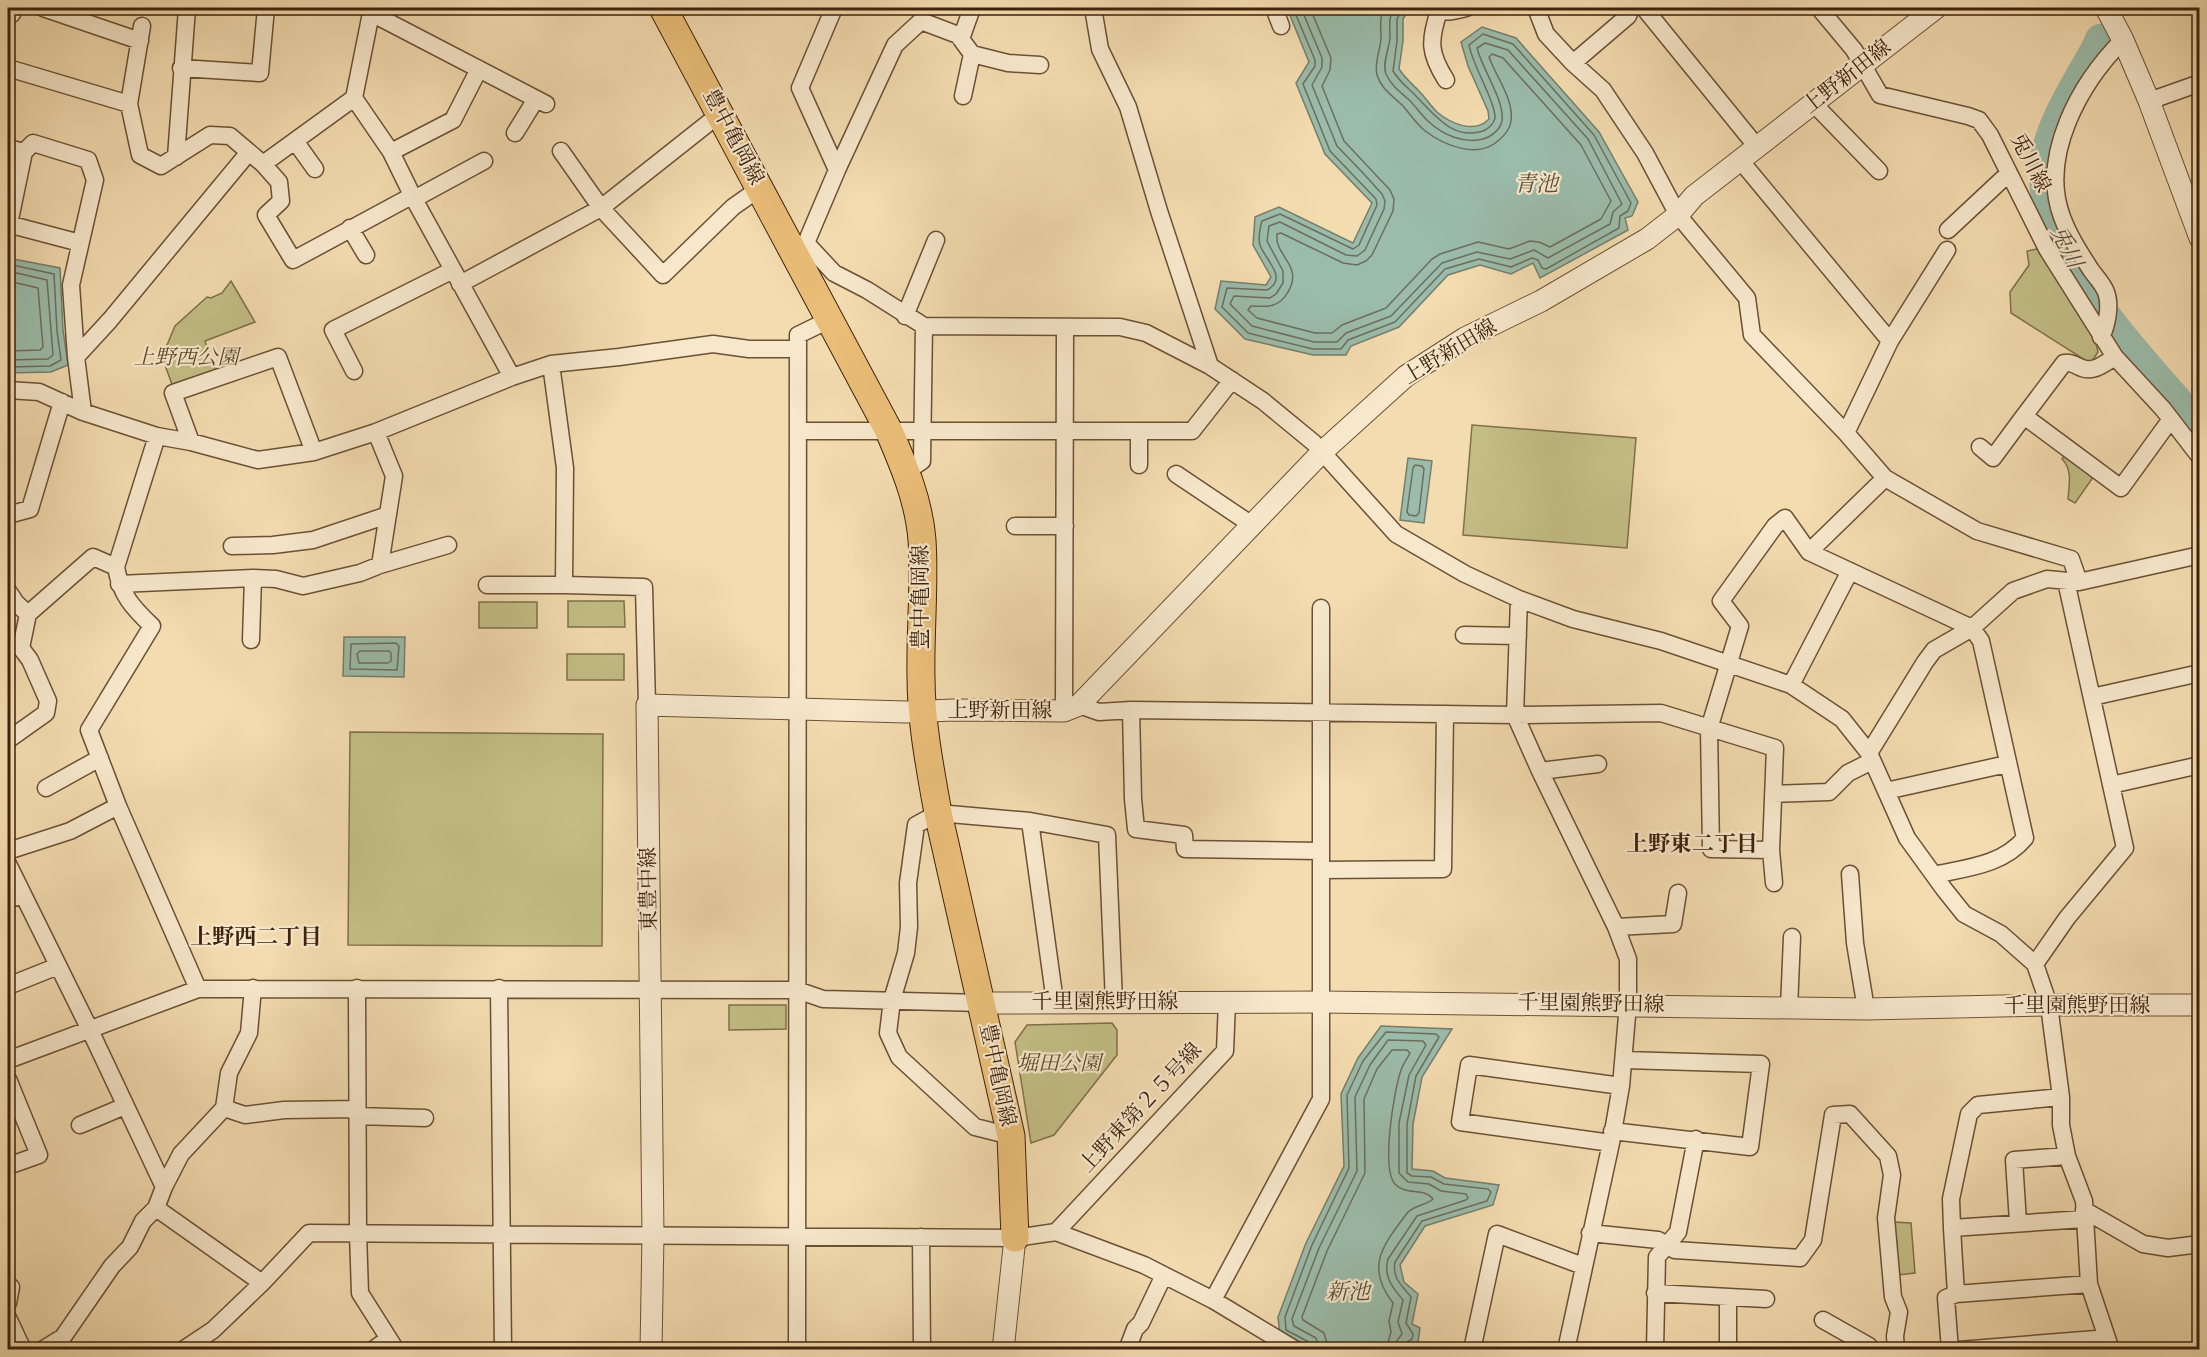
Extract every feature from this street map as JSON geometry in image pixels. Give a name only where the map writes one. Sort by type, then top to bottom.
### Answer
[{"type":"main road","name":"豊中亀岡線","points":[[663,8],[760,188],[801,250],[829,320],[889,431],[907,471],[922,538],[921,678],[938,813],[1011,1136],[1014,1238]]},
{"type":"street","points":[[43,8],[141,33],[129,104],[141,155],[161,166],[210,135],[230,136],[263,164],[279,182],[281,201],[266,215],[293,260],[350,228],[406,199],[414,199],[484,161]]},
{"type":"street","points":[[176,157],[187,8]]},
{"type":"street","points":[[181,68],[260,73],[266,8]]},
{"type":"street","points":[[834,8],[800,88],[837,170]]},
{"type":"street","points":[[961,39],[972,8]]},
{"type":"street","points":[[1093,8],[1101,49],[1128,107],[1159,211],[1210,366]]},
{"type":"street","points":[[1274,8],[1281,26]]},
{"type":"street","points":[[1446,80],[1431,50],[1436,9],[1449,12],[1466,8]]},
{"type":"street","points":[[1536,8],[1546,34],[1603,90],[1645,153],[1678,215],[1747,298],[1752,335],[1885,478],[1977,531],[2071,559],[2072,581],[2092,697],[2125,848],[2067,918],[2035,964]]},
{"type":"street","points":[[1573,63],[1628,16],[1631,8]]},
{"type":"street","points":[[1644,8],[1890,341]]},
{"type":"street","name":"兎川線","points":[[1819,8],[1854,50],[1879,94],[1883,97],[1979,120],[1990,135],[2052,258],[2101,337],[2115,357],[2171,419],[2199,457]]},
{"type":"street","name":"上野新田線","points":[[924,711],[1072,708],[1322,452],[1406,376],[1465,338],[1541,301],[1637,245],[1678,215],[1694,196],[1936,8]]},
{"type":"street","points":[[263,164],[354,98],[371,10],[541,101],[515,133]]},
{"type":"street","points":[[2113,10],[2199,238]]},
{"type":"street","points":[[1040,65],[1008,63],[972,54],[958,35],[925,14],[895,45],[801,250],[834,273],[867,290],[904,316],[924,326],[1120,327],[1146,333],[1210,366],[1263,401],[1322,452],[1396,534],[1465,574],[1519,599],[1573,619],[1661,641],[1791,685],[1842,719],[1871,757],[1907,838],[1964,914],[2001,934],[2035,964],[2049,1005],[2061,1096],[2061,1125],[2067,1156],[2084,1201],[2089,1284],[2112,1349]]},
{"type":"street","points":[[2101,337],[2106,321],[2108,297],[2078,250],[2062,218],[2056,197],[2055,171],[2057,153],[2069,121],[2101,64],[2123,40]]},
{"type":"street","points":[[963,96],[972,54]]},
{"type":"street","points":[[8,68],[129,104]]},
{"type":"street","points":[[391,152],[453,120],[479,69]]},
{"type":"street","points":[[2149,101],[2199,83]]},
{"type":"street","points":[[354,98],[391,152],[414,199],[512,377]]},
{"type":"street","points":[[1813,103],[1879,171]]},
{"type":"street","points":[[354,371],[333,330],[456,277],[601,208],[721,112]]},
{"type":"street","points":[[295,141],[315,169]]},
{"type":"street","points":[[80,243],[8,224],[24,152],[33,143],[88,160],[95,180],[71,285],[83,412]]},
{"type":"street","points":[[8,148],[24,152]]},
{"type":"street","points":[[561,151],[601,208],[663,275],[733,207],[760,188]]},
{"type":"street","points":[[76,357],[110,320],[249,152]]},
{"type":"street","points":[[1948,230],[2009,173]]},
{"type":"street","points":[[350,228],[366,255]]},
{"type":"street","points":[[904,316],[936,240]]},
{"type":"street","points":[[1846,434],[1890,341],[1947,250]]},
{"type":"street","points":[[797,1350],[798,335],[829,320]]},
{"type":"street","points":[[907,471],[922,461],[924,326]]},
{"type":"street","points":[[1065,327],[1065,526],[1072,708],[1100,712],[1131,710],[1515,715],[1661,713],[1774,748],[1771,850],[1774,883]]},
{"type":"street","points":[[8,390],[39,392],[83,412],[157,436],[191,442],[258,460],[314,452],[376,432],[512,377],[551,364],[713,344],[749,349],[798,349]]},
{"type":"street","points":[[191,442],[172,393],[278,357],[314,452]]},
{"type":"street","points":[[1980,447],[1993,458],[2064,363],[2071,362],[2083,369],[2091,370],[2115,357]]},
{"type":"street","points":[[551,364],[565,468],[564,585]]},
{"type":"street","points":[[798,431],[1192,431],[1232,380]]},
{"type":"street","points":[[8,515],[30,509],[62,402]]},
{"type":"street","points":[[2024,416],[2121,488],[2171,419]]},
{"type":"street","points":[[1139,431],[1139,465]]},
{"type":"street","points":[[376,432],[394,476],[380,565]]},
{"type":"street","points":[[117,576],[157,436]]},
{"type":"street","points":[[1176,474],[1252,525]]},
{"type":"street","points":[[1809,552],[1885,478]]},
{"type":"street","points":[[232,546],[273,545],[313,540],[388,515]]},
{"type":"street","points":[[1771,850],[1711,849],[1709,729],[1740,626],[1721,601],[1775,526],[1785,518],[1809,552],[1972,628],[1981,641],[2025,838],[2016,848],[1988,864],[1934,875]]},
{"type":"street","points":[[1014,526],[1065,526]]},
{"type":"street","points":[[117,576],[276,579],[303,586],[360,573],[448,545]]},
{"type":"street","points":[[2045,551],[2047,579]]},
{"type":"street","points":[[1773,794],[1829,792],[1848,772],[1871,757],[1924,662],[1934,650],[1972,628],[2013,591],[2047,579],[2072,581],[2199,555]]},
{"type":"street","points":[[8,741],[46,714],[48,701],[30,660],[14,651],[28,614],[93,557],[117,576],[123,594],[152,626],[89,730],[118,806],[198,988]]},
{"type":"street","points":[[1791,685],[1850,571]]},
{"type":"street","points":[[251,640],[253,578]]},
{"type":"street","points":[[487,585],[644,587],[647,705],[924,711]]},
{"type":"street","points":[[8,591],[16,603],[28,614]]},
{"type":"street","points":[[1519,599],[1515,715],[1616,927],[1628,959],[1628,1004],[1621,1086],[1566,1350]]},
{"type":"street","points":[[1213,1300],[1321,1100],[1321,608]]},
{"type":"street","points":[[1464,635],[1518,636]]},
{"type":"street","points":[[2092,697],[2199,673]]},
{"type":"street","name":"東豊中線","points":[[647,705],[653,1235],[651,1350]]},
{"type":"street","points":[[1131,710],[1136,829],[1184,835],[1185,849],[1321,851]]},
{"type":"street","points":[[1321,870],[1443,869],[1445,714]]},
{"type":"street","points":[[46,788],[100,758]]},
{"type":"street","points":[[1540,771],[1598,764]]},
{"type":"street","points":[[1886,791],[2007,764]]},
{"type":"street","points":[[2111,785],[2199,765]]},
{"type":"street","points":[[8,851],[69,831],[118,806]]},
{"type":"street","points":[[1011,1136],[975,1127],[899,1057],[888,1033],[892,1000],[906,953],[909,927],[908,883],[916,825],[938,813],[1030,821],[1107,835],[1114,1002]]},
{"type":"street","points":[[1030,821],[1055,1002]]},
{"type":"street","points":[[8,864],[15,897],[58,966],[164,1187]]},
{"type":"street","points":[[1851,874],[1855,943],[1866,1009]]},
{"type":"street","points":[[1616,927],[1673,924],[1677,893]]},
{"type":"street","points":[[1789,1008],[1792,937]]},
{"type":"street","points":[[8,986],[58,966]]},
{"type":"street","points":[[8,1059],[198,988],[797,990],[823,999],[982,1003]]},
{"type":"street","points":[[42,1350],[63,1337],[112,1266],[130,1247],[143,1221],[156,1208],[181,1154],[224,1108],[229,1072],[249,1033],[253,988]]},
{"type":"street","points":[[357,988],[360,1293],[392,1344],[373,1350]]},
{"type":"street","points":[[499,988],[502,1350]]},
{"type":"street","name":"上野東第２５号線","points":[[1056,1232],[1225,1051],[1227,1002]]},
{"type":"street","name":"千里園熊野田線","points":[[982,1003],[1628,1004],[1866,1009],[2049,1005],[2199,1005]]},
{"type":"street","points":[[1621,1086],[1468,1065],[1460,1122],[1612,1137],[1696,1139],[1750,1147],[1761,1064],[1624,1060]]},
{"type":"street","points":[[8,1079],[39,1155],[8,1166]]},
{"type":"street","points":[[1956,1294],[1951,1199],[1969,1114],[1978,1105],[2061,1096]]},
{"type":"street","points":[[80,1125],[125,1106]]},
{"type":"street","points":[[224,1108],[245,1115],[284,1110],[425,1118]]},
{"type":"street","points":[[1590,1233],[1658,1240],[1675,1250],[1800,1258],[1813,1240],[1833,1115],[1850,1114],[1888,1156],[1892,1175],[1886,1218],[1893,1297],[1899,1312],[1895,1336],[1896,1350]]},
{"type":"street","points":[[1654,1350],[1657,1257],[1678,1232],[1696,1139]]},
{"type":"street","points":[[2018,1222],[2014,1160],[2067,1156]]},
{"type":"street","points":[[156,1208],[262,1283]]},
{"type":"street","points":[[1952,1228],[2084,1214],[2144,1244],[2168,1248],[2199,1244]]},
{"type":"street","points":[[183,1350],[213,1330],[309,1233],[1014,1238],[1056,1232],[1164,1275],[1213,1300],[1296,1350]]},
{"type":"street","points":[[1472,1350],[1497,1234],[1583,1266]]},
{"type":"street","points":[[921,1237],[922,1350]]},
{"type":"street","points":[[1003,1350],[1014,1238]]},
{"type":"street","points":[[1127,1350],[1135,1329],[1141,1323],[1164,1275]]},
{"type":"street","points":[[1950,1350],[1946,1298],[1956,1294],[2089,1284]]},
{"type":"street","points":[[1655,1293],[1766,1299]]},
{"type":"street","points":[[1728,1297],[1728,1350]]},
{"type":"street","points":[[8,1318],[23,1350]]},
{"type":"street","points":[[1822,1320],[1869,1346],[1870,1350]]},
{"type":"street","points":[[1959,1350],[2096,1339],[2112,1349]]},
{"type":"green space","points":[[2041,248],[2095,339],[2098,352],[2092,361],[2088,362],[2011,313],[2010,292],[2029,265],[2027,251]]},
{"type":"green space","name":"上野西公園","points":[[231,281],[255,322],[205,341],[216,372],[173,387],[162,357],[175,326],[207,297],[211,298],[222,293]]},
{"type":"green space","points":[[1472,425],[1636,438],[1627,548],[1463,535]]},
{"type":"green space","points":[[2065,454],[2094,476],[2075,503],[2068,499],[2069,473],[2062,459]]},
{"type":"green space","points":[[568,601],[624,601],[625,627],[568,627]]},
{"type":"green space","points":[[479,602],[537,602],[537,628],[479,628]]},
{"type":"green space","points":[[567,654],[624,654],[624,680],[567,680]]},
{"type":"green space","points":[[350,732],[603,734],[602,946],[348,945]]},
{"type":"green space","points":[[729,1005],[786,1005],[786,1029],[729,1030]]},
{"type":"green space","name":"堀田公園","points":[[1112,1023],[1117,1030],[1117,1055],[1054,1135],[1031,1143],[1015,1042],[1027,1025]]},
{"type":"green space","points":[[1893,1222],[1911,1223],[1915,1273],[1898,1275]]},
{"type":"water","name":"青池","points":[[1287,8],[1410,8],[1403,19],[1399,69],[1437,112],[1449,120],[1470,127],[1489,119],[1461,42],[1482,27],[1516,38],[1599,132],[1638,202],[1632,216],[1625,218],[1628,230],[1540,278],[1533,263],[1511,274],[1480,265],[1448,275],[1399,327],[1351,346],[1346,355],[1313,355],[1245,339],[1215,309],[1221,281],[1266,285],[1271,277],[1253,245],[1255,217],[1279,207],[1353,243],[1372,203],[1325,154],[1296,83],[1309,62]]},
{"type":"water","points":[[8,258],[60,268],[63,330],[68,365],[51,372],[8,373]]},
{"type":"water","points":[[1408,458],[1432,461],[1424,523],[1400,520]]},
{"type":"water","points":[[344,637],[405,637],[404,677],[343,676]]},
{"type":"water","name":"新池","points":[[1381,1026],[1452,1029],[1422,1077],[1413,1124],[1412,1169],[1433,1171],[1445,1178],[1499,1185],[1493,1205],[1425,1226],[1400,1265],[1404,1282],[1418,1294],[1412,1324],[1420,1328],[1418,1343],[1402,1349],[1311,1349],[1280,1334],[1278,1317],[1306,1243],[1344,1166],[1341,1094],[1358,1058]]},
{"type":"waterway","name":"兎川","points":[[2100,39],[2062,109],[2047,149],[2044,186],[2053,223],[2070,261],[2094,299],[2200,427]]},
{"type":"waterway","points":[[2196,165],[2200,170]]},
{"type":"district","name":"上野東二丁目","points":[[1692,844]]},
{"type":"district","name":"上野西二丁目","points":[[256,937]]}]
